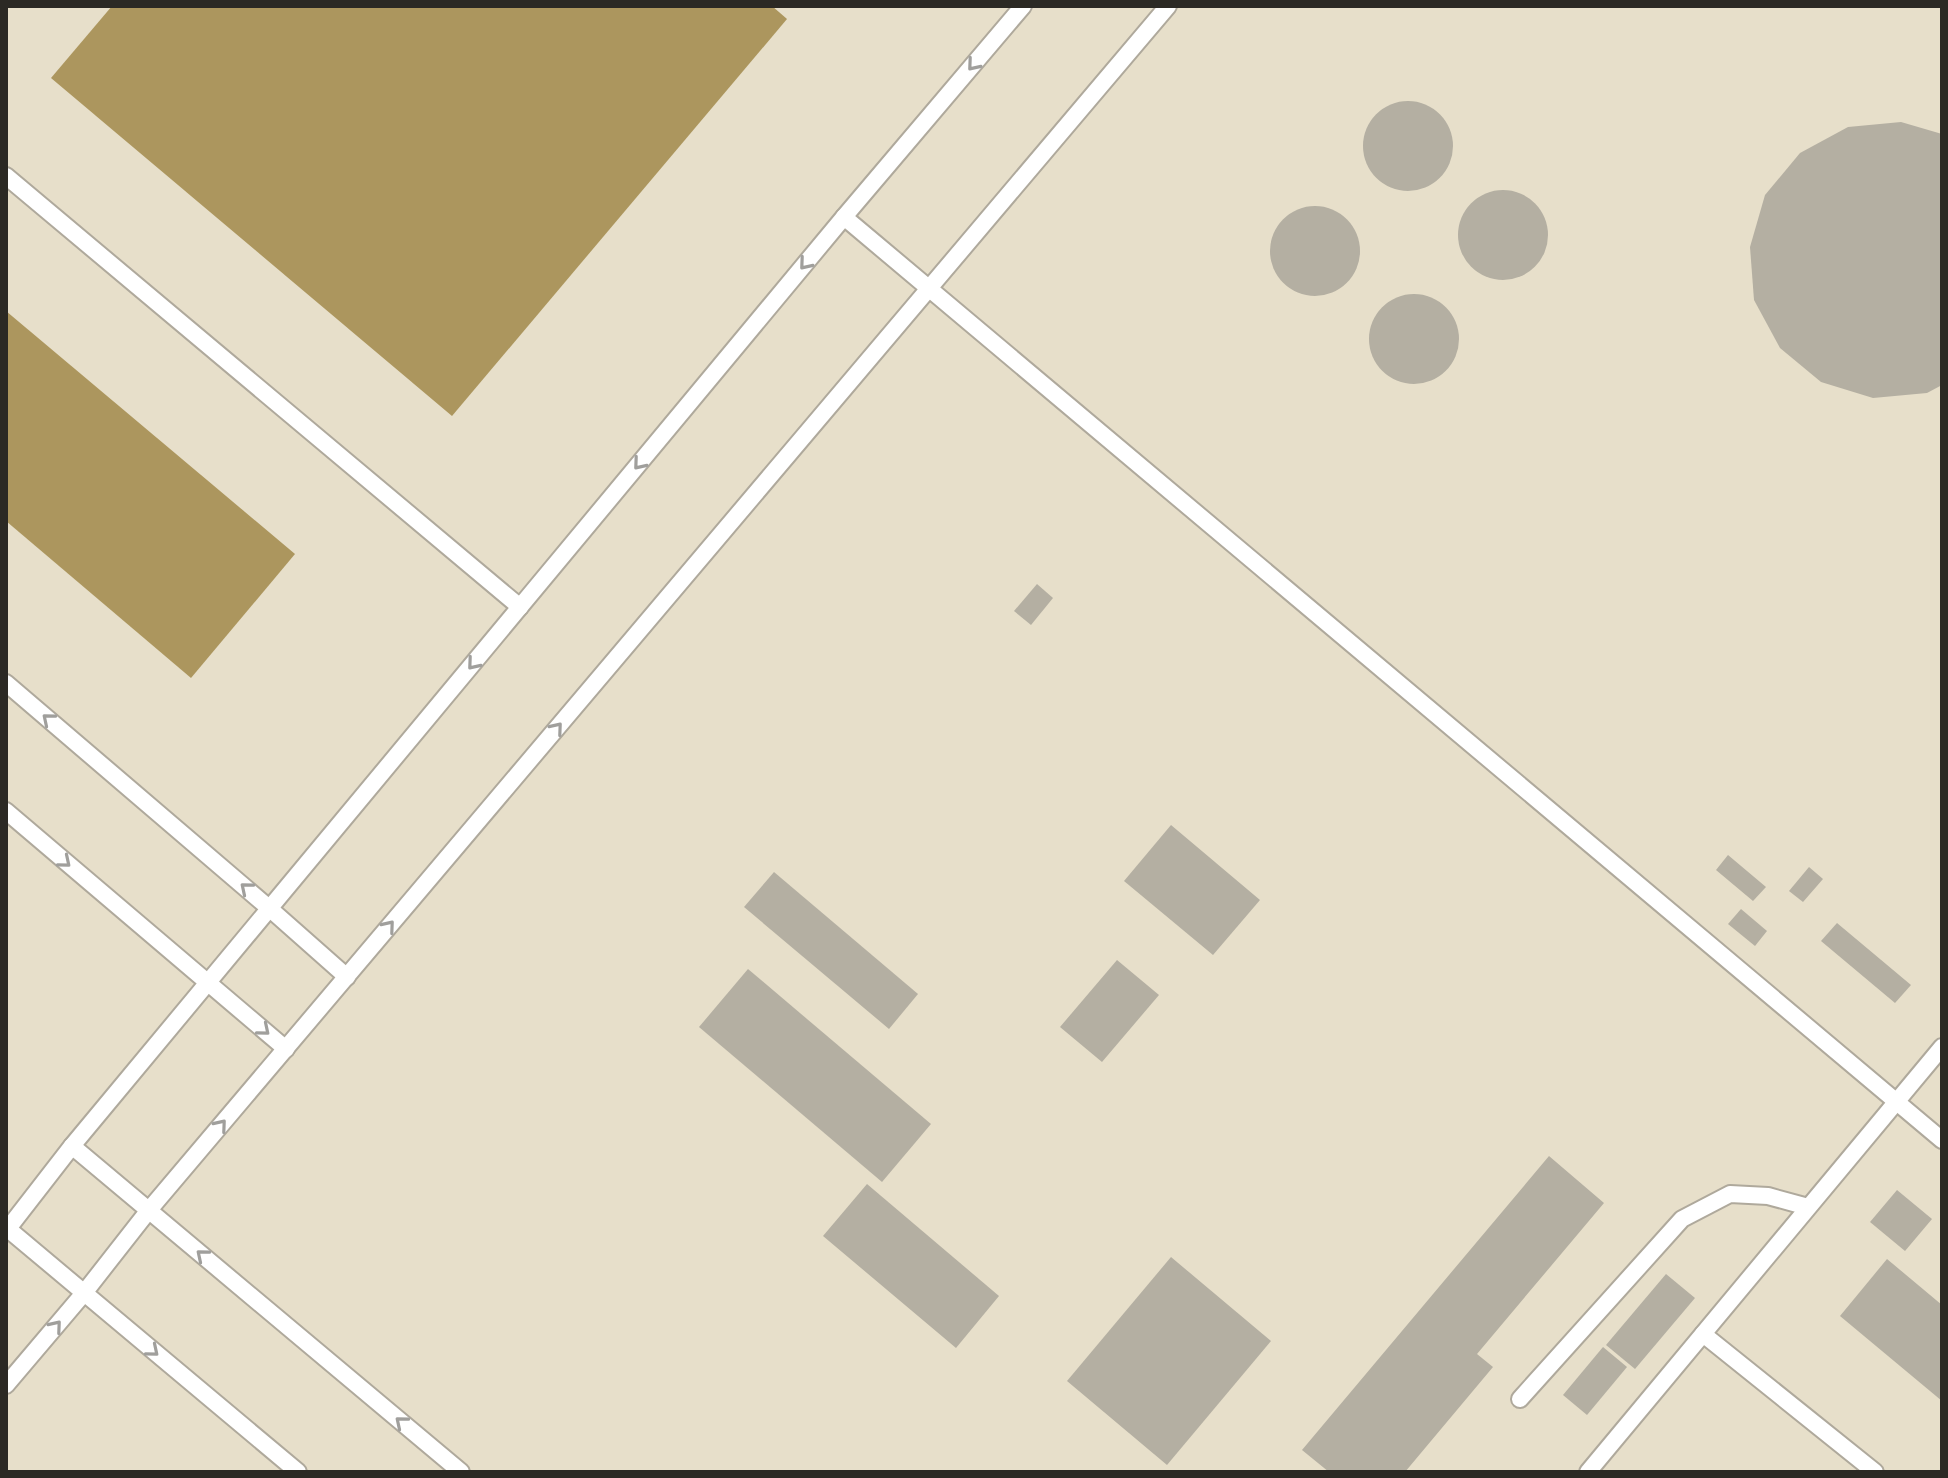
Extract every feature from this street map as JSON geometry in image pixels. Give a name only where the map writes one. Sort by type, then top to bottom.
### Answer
[{"type":"lane","points":[[298,1472],[7,1230],[72,1146],[269,908],[1023,6]]},
{"type":"lane","points":[[6,1385],[149,1210],[1168,6]]},
{"type":"lane","points":[[6,176],[520,607]]},
{"type":"lane","points":[[844,217],[1942,1140]]},
{"type":"lane","points":[[6,683],[347,977]]},
{"type":"lane","points":[[6,811],[286,1049]]},
{"type":"lane","points":[[1588,1472],[1942,1047]]},
{"type":"lane","points":[[72,1146],[461,1472]]},
{"type":"lane","points":[[1520,1399],[1682,1219],[1730,1194],[1768,1196],[1808,1207]]},
{"type":"lane","points":[[1703,1334],[1875,1472]]},
{"type":"shaded area","points":[[6,6],[1942,6],[1942,1472],[6,1472]]},
{"type":"shaded area","points":[[112,6],[772,6],[787,19],[452,416],[51,78]]},
{"type":"shaded area","points":[[6,311],[295,554],[191,678],[6,521]]},
{"type":"building","points":[[1399,101],[1417,101],[1433,108],[1446,121],[1453,137],[1453,155],[1446,171],[1433,184],[1417,191],[1399,191],[1383,184],[1370,171],[1363,155],[1363,137],[1370,121],[1383,108]]},
{"type":"building","points":[[1901,122],[1942,134],[1942,385],[1927,393],[1873,398],[1821,382],[1780,348],[1754,300],[1750,247],[1765,195],[1800,153],[1848,127]]},
{"type":"building","points":[[1494,190],[1512,190],[1528,197],[1541,210],[1548,226],[1548,244],[1541,260],[1528,273],[1512,280],[1494,280],[1478,273],[1465,260],[1458,244],[1458,226],[1465,210],[1478,197]]},
{"type":"building","points":[[1315,206],[1332,209],[1347,219],[1357,234],[1360,251],[1357,268],[1347,283],[1332,293],[1315,296],[1298,293],[1283,283],[1273,268],[1270,251],[1273,234],[1283,219],[1298,209]]},
{"type":"building","points":[[1405,294],[1423,294],[1439,301],[1452,314],[1459,330],[1459,348],[1452,364],[1439,377],[1423,384],[1405,384],[1389,377],[1376,364],[1369,348],[1369,330],[1376,314],[1389,301]]},
{"type":"building","points":[[1037,584],[1053,598],[1031,625],[1014,611]]},
{"type":"building","points":[[1171,825],[1260,900],[1213,955],[1124,881]]},
{"type":"building","points":[[1728,855],[1766,887],[1753,901],[1716,870]]},
{"type":"building","points":[[1809,867],[1823,879],[1803,902],[1789,891]]},
{"type":"building","points":[[774,872],[918,994],[889,1029],[744,907]]},
{"type":"building","points":[[1741,909],[1767,931],[1755,946],[1728,924]]},
{"type":"building","points":[[1837,923],[1911,985],[1895,1003],[1821,941]]},
{"type":"building","points":[[1117,960],[1159,995],[1102,1062],[1060,1027]]},
{"type":"building","points":[[748,969],[931,1124],[882,1182],[699,1027]]},
{"type":"building","points":[[1549,1156],[1604,1203],[1477,1354],[1493,1367],[1405,1472],[1329,1472],[1302,1450]]},
{"type":"building","points":[[867,1184],[999,1296],[956,1348],[823,1236]]},
{"type":"building","points":[[1897,1190],[1932,1219],[1905,1251],[1870,1222]]},
{"type":"building","points":[[1171,1257],[1271,1341],[1167,1465],[1067,1381]]},
{"type":"building","points":[[1887,1259],[1942,1305],[1942,1401],[1840,1316]]},
{"type":"building","points":[[1666,1274],[1695,1298],[1635,1369],[1606,1345]]},
{"type":"building","points":[[1603,1347],[1627,1367],[1587,1415],[1563,1395]]}]
